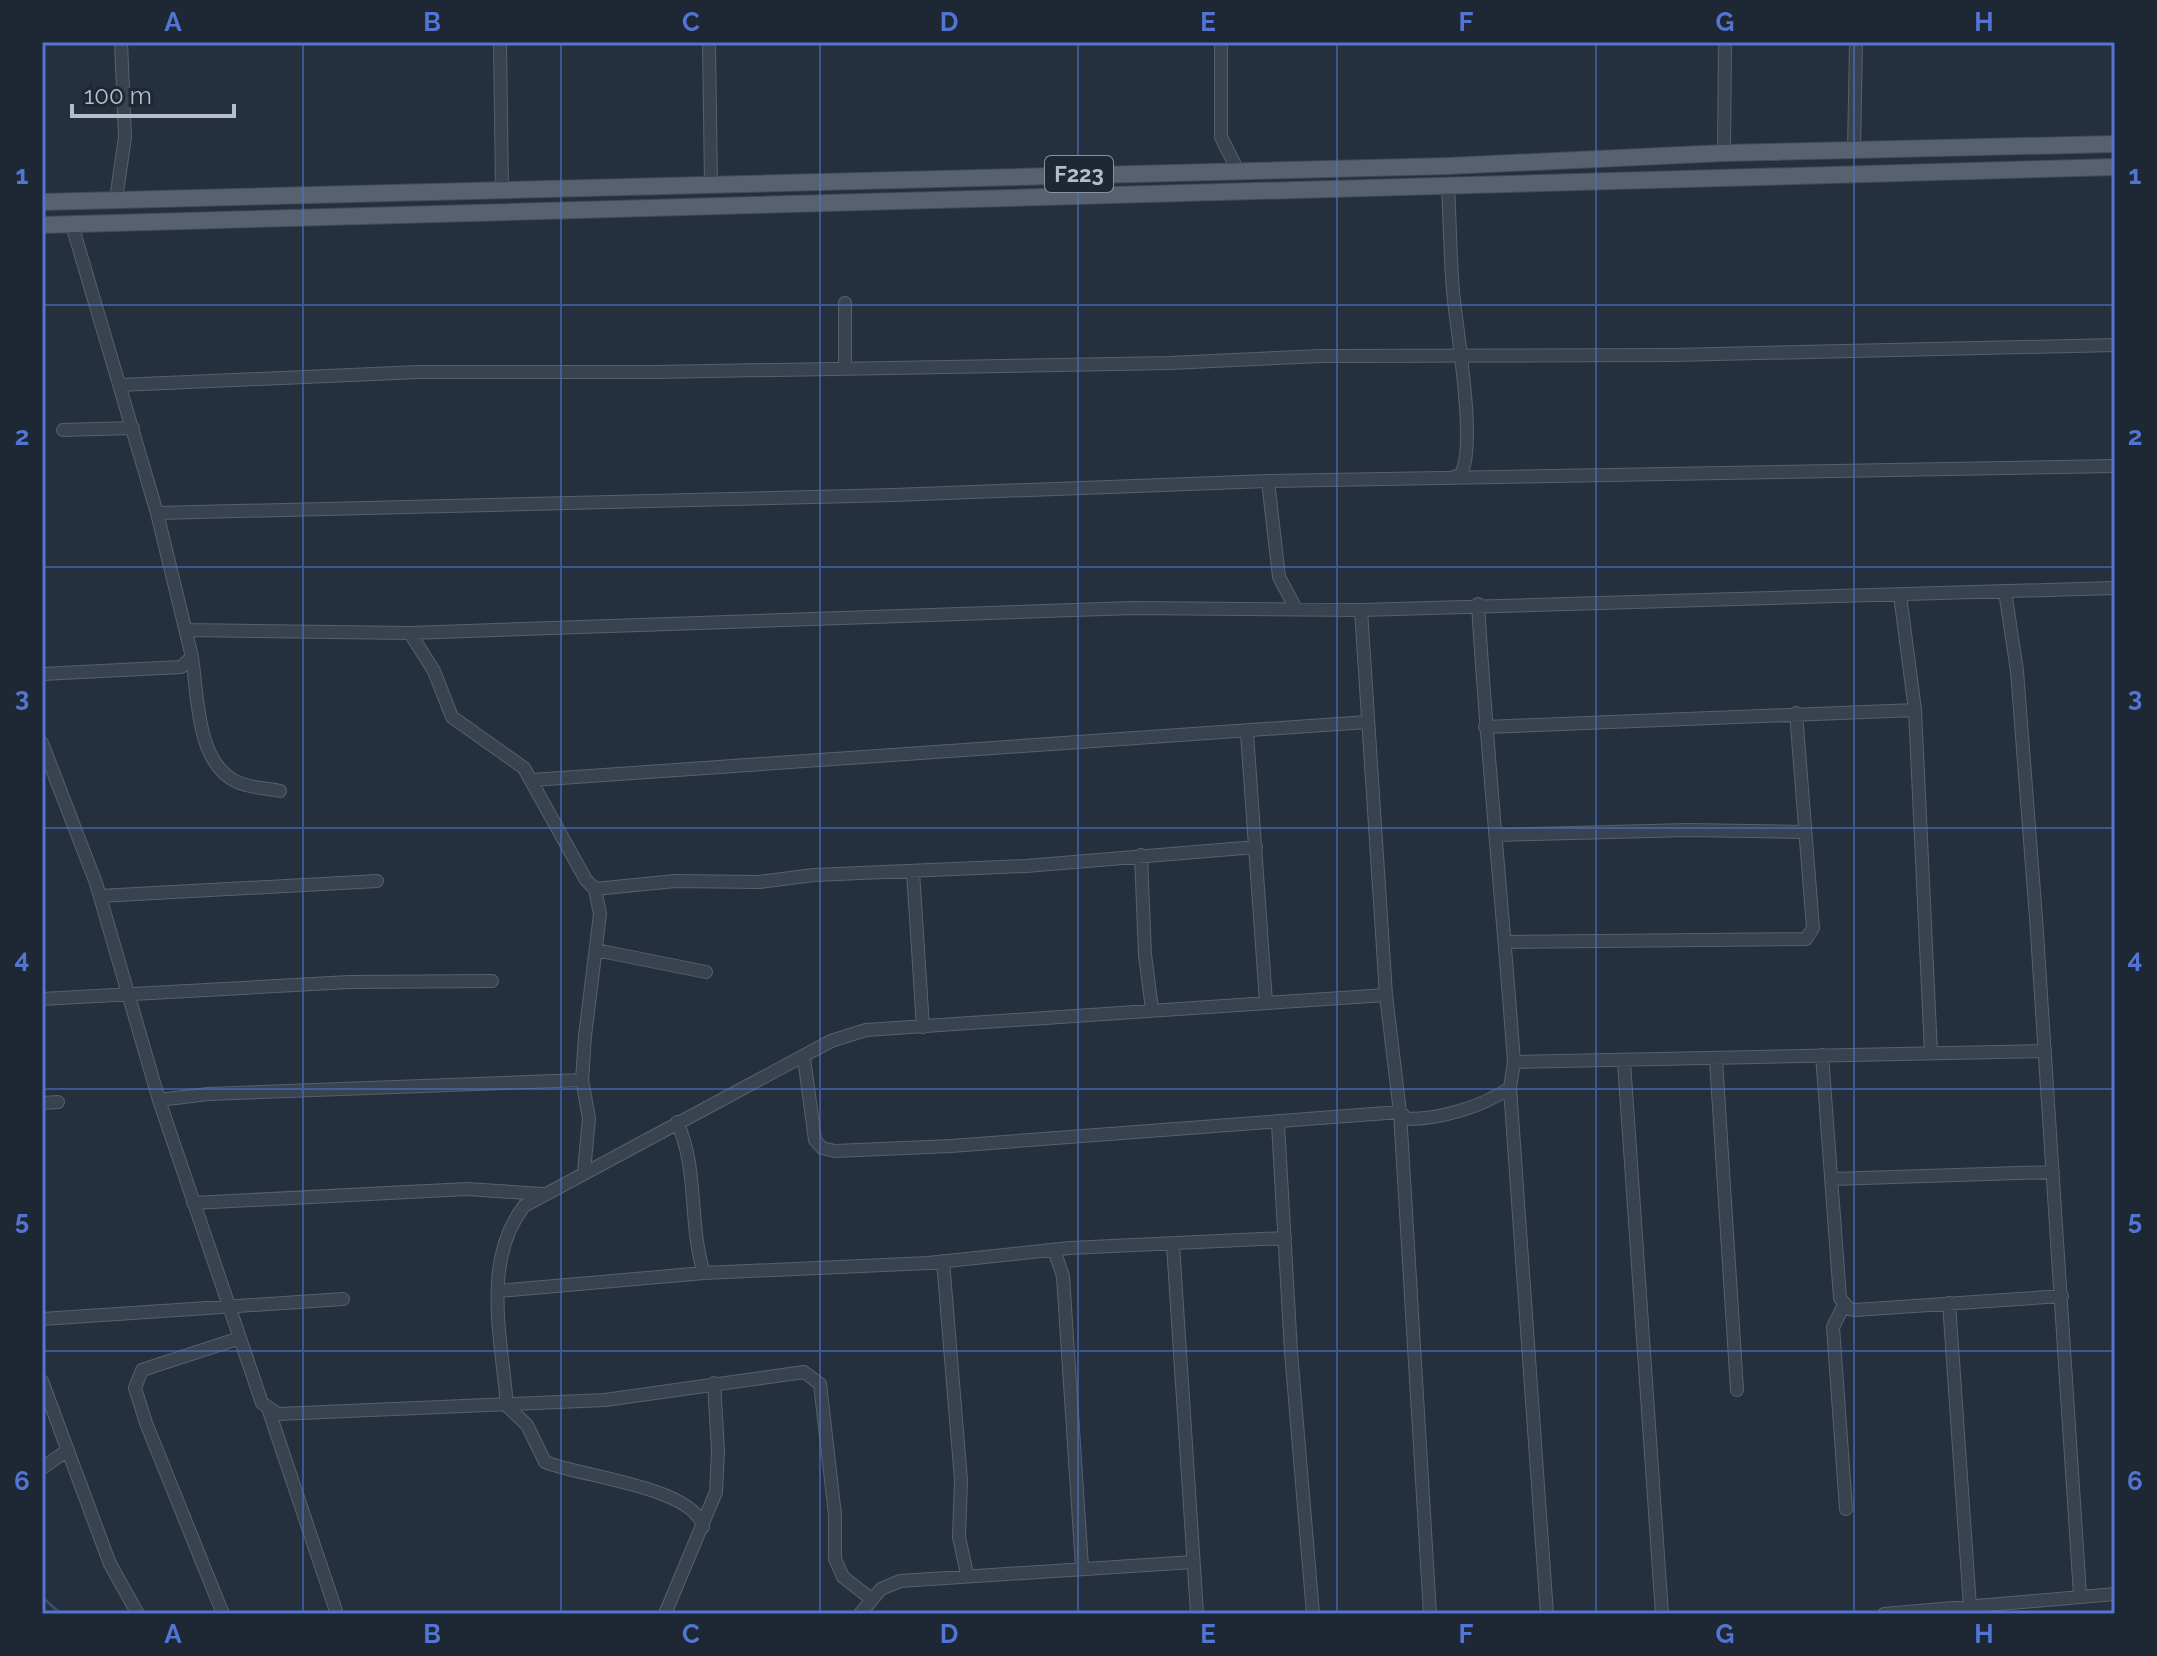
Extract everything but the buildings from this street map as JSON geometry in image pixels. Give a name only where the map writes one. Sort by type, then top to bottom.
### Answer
[{"type":"main road","name":"F223","points":[[42,202],[711,186],[1237,169],[1448,166],[1724,153],[2115,144]]},
{"type":"main road","name":"F223","points":[[42,225],[2115,167]]},
{"type":"main road","points":[[1083,174],[1084,197]]},
{"type":"street","points":[[116,199],[125,137],[121,42]]},
{"type":"street","points":[[500,42],[502,190]]},
{"type":"street","points":[[709,42],[711,186]]},
{"type":"street","points":[[1221,42],[1221,137],[1237,169]]},
{"type":"street","points":[[1724,153],[1725,42]]},
{"type":"street","points":[[1854,151],[1856,42]]},
{"type":"street","points":[[1448,186],[1466,414],[1461,474]]},
{"type":"street","points":[[72,225],[133,428],[188,630],[206,741],[214,763],[237,782],[280,791]]},
{"type":"street","points":[[845,303],[845,367]]},
{"type":"street","points":[[120,385],[418,372],[1459,355],[1673,355],[2115,345]]},
{"type":"street","points":[[63,430],[133,428]]},
{"type":"street","points":[[157,513],[894,495],[1461,474],[1585,478],[1806,470],[2115,466]]},
{"type":"street","points":[[1268,481],[1279,577],[1295,607]]},
{"type":"street","points":[[188,630],[410,633],[1133,608],[1295,607],[1361,610],[1478,604],[2115,588]]},
{"type":"street","points":[[2005,591],[2017,671],[2080,1595]]},
{"type":"street","points":[[1900,595],[1915,710],[1931,1053]]},
{"type":"street","points":[[1478,604],[1485,727],[1497,835],[1514,1062],[1510,1088],[1547,1614]]},
{"type":"street","points":[[1361,610],[1386,995],[1400,1112],[1430,1614]]},
{"type":"street","points":[[410,633],[434,671],[452,717],[507,753],[532,780],[557,829],[595,889],[600,914],[582,1080],[589,1109],[584,1172]]},
{"type":"street","points":[[42,674],[169,669],[181,667],[192,657]]},
{"type":"street","points":[[1485,727],[1915,710]]},
{"type":"street","points":[[1505,942],[1806,939],[1813,928],[1796,713]]},
{"type":"street","points":[[532,780],[1247,733],[1367,722]]},
{"type":"street","points":[[1247,733],[1266,1002]]},
{"type":"street","points":[[42,743],[100,896],[159,1100],[337,1614]]},
{"type":"street","points":[[42,777],[56,776]]},
{"type":"street","points":[[1497,835],[1688,830],[1804,832]]},
{"type":"street","points":[[595,889],[675,881],[759,882],[814,875],[1026,866],[1256,847]]},
{"type":"street","points":[[1141,855],[1145,955],[1152,1009]]},
{"type":"street","points":[[913,872],[923,1027]]},
{"type":"street","points":[[100,896],[377,881]]},
{"type":"street","points":[[596,950],[706,972]]},
{"type":"street","points":[[42,999],[349,982],[492,981]]},
{"type":"street","points":[[703,1527],[700,1516],[690,1508],[650,1490],[545,1462],[527,1425],[507,1406],[498,1291],[501,1252],[515,1218],[524,1206],[831,1041],[866,1030],[1386,995]]},
{"type":"street","points":[[1514,1062],[2045,1051]]},
{"type":"street","points":[[1822,1055],[1840,1298],[1844,1305],[1855,1310],[2062,1296]]},
{"type":"street","points":[[804,1058],[815,1140],[822,1148],[835,1151],[1278,1124],[1400,1112]]},
{"type":"street","points":[[1716,1060],[1737,1390]]},
{"type":"street","points":[[1624,1062],[1662,1614]]},
{"type":"street","points":[[159,1100],[208,1094],[582,1080]]},
{"type":"street","points":[[1400,1112],[1407,1119],[1445,1116],[1510,1088]]},
{"type":"street","points":[[42,1103],[58,1102]]},
{"type":"street","points":[[677,1122],[690,1159],[695,1226],[704,1273]]},
{"type":"street","points":[[1278,1124],[1291,1352],[1313,1614]]},
{"type":"street","points":[[1832,1179],[2053,1172]]},
{"type":"street","points":[[193,1203],[467,1189],[542,1194]]},
{"type":"street","points":[[498,1291],[704,1273],[1285,1238]]},
{"type":"street","points":[[1173,1245],[1197,1614]]},
{"type":"street","points":[[1054,1250],[1061,1267],[1065,1295],[1076,1519],[1082,1567]]},
{"type":"street","points":[[943,1261],[961,1480],[959,1537],[967,1574]]},
{"type":"street","points":[[42,1319],[343,1299]]},
{"type":"street","points":[[1949,1303],[1970,1607]]},
{"type":"street","points":[[1844,1305],[1833,1327],[1846,1509]]},
{"type":"street","points":[[223,1614],[162,1470],[135,1388],[142,1370],[240,1338]]},
{"type":"street","points":[[269,1411],[278,1414],[605,1400],[804,1372],[817,1379],[835,1515],[835,1559],[843,1577],[870,1598]]},
{"type":"street","points":[[42,1381],[110,1564],[138,1614]]},
{"type":"street","points":[[665,1614],[716,1492],[714,1383]]},
{"type":"street","points":[[42,1468],[68,1450]]},
{"type":"street","points":[[860,1614],[870,1598],[889,1584],[900,1581],[967,1574],[1017,1574],[1082,1567],[1193,1562]]},
{"type":"street","points":[[1884,1614],[2115,1594]]},
{"type":"waterway","points":[[42,1597],[61,1614]]}]
